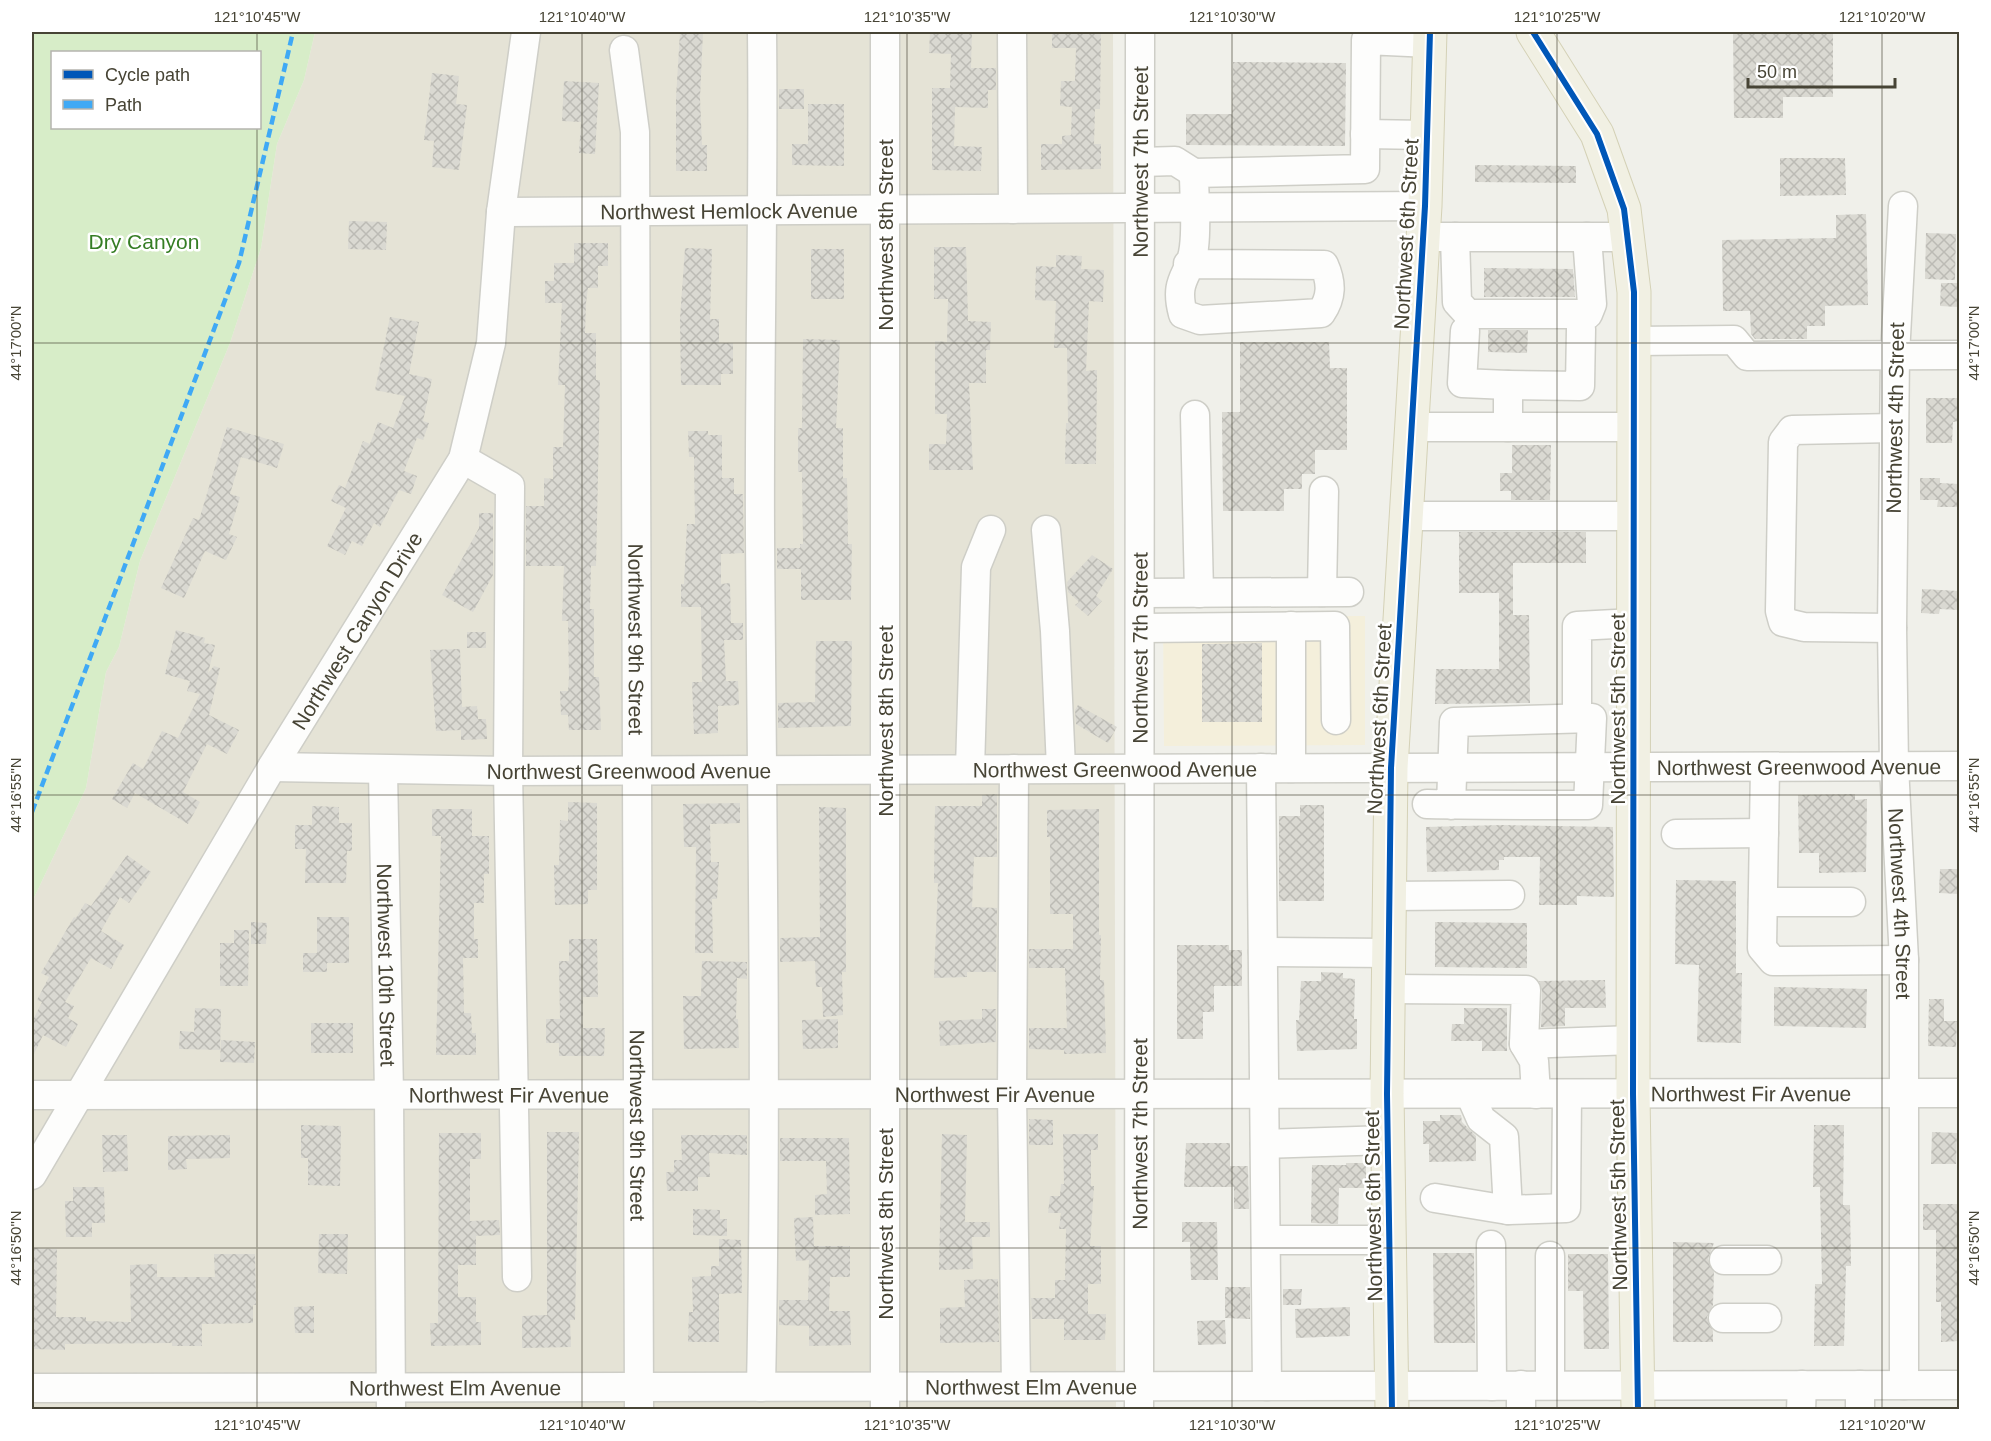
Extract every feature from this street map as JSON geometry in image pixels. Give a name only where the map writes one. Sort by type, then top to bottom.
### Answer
[{"type":"main road","name":"Northwest 5th Street","points":[[1533,32],[1597,134],[1624,209],[1634,292],[1633,1094],[1638,1397]]},
{"type":"main road","name":"Northwest 6th Street","points":[[1392,1398],[1387,1094],[1391,768],[1412,427],[1435,227],[1427,135],[1435,45]]},
{"type":"street","name":"Northwest Canyon Drive","points":[[32,1174],[272,767],[464,459],[491,343],[501,212],[526,32]]},
{"type":"street","points":[[761,1387],[765,1188],[760,532],[764,210],[762,32]]},
{"type":"street","name":"Northwest 8th Street","points":[[885,32],[885,1398]]},
{"type":"street","points":[[1012,32],[1013,209]]},
{"type":"street","name":"Northwest 7th Street","points":[[1139,1398],[1140,32]]},
{"type":"street","points":[[1141,162],[1175,161],[1194,173],[1365,169],[1365,134],[1355,36],[1435,45]]},
{"type":"street","name":"Northwest 9th Street","points":[[624,50],[635,132],[633,211],[639,1398]]},
{"type":"street","points":[[1365,134],[1427,135]]},
{"type":"street","points":[[1332,170],[1334,207]]},
{"type":"street","points":[[1188,264],[1324,265],[1331,281],[1328,302],[1321,313],[1200,320],[1183,314],[1178,295],[1188,264],[1194,249],[1194,173]]},
{"type":"street","name":"Northwest 4th Street","points":[[1903,206],[1894,355],[1892,628],[1894,766],[1904,960],[1904,1093],[1910,1393]]},
{"type":"street","name":"Northwest Hemlock Avenue","points":[[501,212],[1334,207],[1435,227],[1587,237],[1628,237]]},
{"type":"street","points":[[1435,227],[1457,302],[1468,314],[1588,314],[1592,304],[1587,237]]},
{"type":"street","points":[[1465,331],[1462,383],[1580,386],[1581,329]]},
{"type":"street","points":[[1635,341],[1734,340],[1747,356],[1959,355]]},
{"type":"street","points":[[1508,385],[1508,427]]},
{"type":"street","points":[[1195,415],[1199,593]]},
{"type":"street","points":[[1412,427],[1634,427]]},
{"type":"street","points":[[1892,628],[1804,627],[1783,622],[1780,611],[1783,442],[1792,430],[1894,428]]},
{"type":"street","points":[[464,459],[510,486],[508,771],[517,1277]]},
{"type":"street","points":[[1141,593],[1336,592],[1324,491]]},
{"type":"street","points":[[1406,516],[1634,516]]},
{"type":"street","points":[[970,769],[976,567],[991,530]]},
{"type":"street","points":[[1046,530],[1055,631],[1061,768]]},
{"type":"street","points":[[1634,624],[1577,626],[1584,718],[1591,767],[1588,805],[1439,804],[1453,768],[1454,722],[1584,718],[1634,709]]},
{"type":"street","points":[[1291,626],[1291,768]]},
{"type":"street","points":[[1141,628],[1335,626],[1336,720]]},
{"type":"street","points":[[1765,766],[1762,948],[1773,961],[1904,960]]},
{"type":"street","name":"Northwest Greenwood Avenue","points":[[272,767],[383,771],[508,771],[1959,766]]},
{"type":"street","points":[[1508,805],[1509,767]]},
{"type":"street","points":[[1261,768],[1268,1386]]},
{"type":"street","points":[[1014,769],[1012,1094],[1016,1386]]},
{"type":"street","name":"Northwest 10th Street","points":[[383,771],[392,1399]]},
{"type":"street","points":[[1676,834],[1764,833]]},
{"type":"street","points":[[1389,896],[1510,895]]},
{"type":"street","points":[[1763,902],[1851,902]]},
{"type":"street","points":[[1263,952],[1389,953]]},
{"type":"street","points":[[1389,989],[1526,990],[1524,1044],[1534,1061],[1536,1094]]},
{"type":"street","points":[[1524,1044],[1633,1040]]},
{"type":"street","name":"Northwest Fir Avenue","points":[[32,1095],[1959,1093]]},
{"type":"street","points":[[1470,1094],[1481,1119],[1504,1137],[1508,1210]]},
{"type":"street","points":[[1435,1198],[1508,1210],[1566,1208],[1567,1094]]},
{"type":"street","points":[[1265,1144],[1388,1140]]},
{"type":"street","points":[[1266,1240],[1390,1240]]},
{"type":"street","points":[[1491,1245],[1492,1386]]},
{"type":"street","points":[[1551,1256],[1551,1385]]},
{"type":"street","points":[[1724,1260],[1767,1260]]},
{"type":"street","points":[[1722,1318],[1767,1318]]},
{"type":"street","name":"Northwest Elm Avenue","points":[[32,1388],[392,1399],[639,1398],[761,1387],[885,1398],[1016,1386],[1139,1398],[1268,1386],[1392,1398],[1492,1386],[1521,1397],[1551,1385],[1638,1397],[1860,1397],[1910,1393],[1959,1385]]},
{"type":"shaded area","points":[[315,32],[1113,32],[1116,1409],[32,1409],[32,902],[86,788],[106,672],[119,647],[140,561],[230,343],[261,248],[277,144],[304,80]]},
{"type":"shaded area","points":[[1365,616],[1365,745],[1164,746],[1163,617]]},
{"type":"green space","name":"Dry Canyon","points":[[32,32],[315,32],[304,80],[277,144],[261,248],[230,343],[140,561],[119,647],[106,672],[86,788],[32,902]]},
{"type":"building","points":[[680,32],[703,32],[700,98],[702,145],[707,145],[707,171],[676,171],[676,98]]},
{"type":"building","points":[[930,32],[972,32],[971,68],[996,68],[996,90],[988,90],[988,108],[955,107],[954,146],[982,147],[981,171],[932,170],[932,88],[950,88],[951,54],[929,53]]},
{"type":"building","points":[[1052,32],[1101,32],[1100,109],[1095,109],[1094,144],[1101,144],[1101,169],[1041,170],[1041,144],[1062,144],[1062,136],[1071,135],[1072,107],[1060,106],[1061,81],[1075,81],[1076,48],[1052,48]]},
{"type":"building","points":[[1733,32],[1833,32],[1833,97],[1783,97],[1783,118],[1734,118]]},
{"type":"building","points":[[1233,62],[1346,63],[1345,146],[1186,145],[1186,114],[1232,114]]},
{"type":"building","points":[[432,73],[459,76],[456,104],[467,105],[459,170],[432,167],[434,141],[424,140]]},
{"type":"building","points":[[564,81],[599,83],[595,154],[579,153],[581,122],[562,121]]},
{"type":"building","points":[[779,89],[804,89],[804,109],[779,109]]},
{"type":"building","points":[[808,104],[844,104],[844,166],[792,165],[792,144],[808,144]]},
{"type":"building","points":[[1780,158],[1845,158],[1846,195],[1780,196]]},
{"type":"building","points":[[1475,165],[1576,166],[1576,183],[1475,182]]},
{"type":"building","points":[[1866,214],[1868,305],[1825,306],[1825,326],[1807,326],[1807,339],[1755,339],[1751,334],[1750,311],[1723,311],[1722,240],[1836,238],[1836,215]]},
{"type":"building","points":[[349,221],[387,222],[386,250],[348,249]]},
{"type":"building","points":[[1926,233],[1956,234],[1955,280],[1925,279]]},
{"type":"building","points":[[574,243],[608,243],[608,266],[598,266],[598,288],[588,288],[585,333],[596,333],[596,380],[600,380],[596,566],[591,566],[590,609],[594,609],[594,677],[599,677],[601,730],[569,730],[568,715],[561,715],[560,691],[568,691],[569,677],[568,621],[562,621],[564,566],[526,566],[526,506],[544,506],[544,478],[553,479],[553,447],[563,447],[565,385],[558,385],[562,303],[545,303],[545,281],[554,281],[554,263],[574,263]]},
{"type":"building","points":[[934,247],[966,247],[968,321],[991,322],[990,350],[986,350],[986,383],[969,383],[973,470],[929,470],[929,444],[946,444],[947,414],[935,414],[935,341],[947,342],[948,299],[934,299]]},
{"type":"building","points":[[685,248],[712,249],[710,319],[719,319],[719,343],[733,343],[733,374],[721,374],[721,385],[681,385],[680,319]]},
{"type":"building","points":[[811,249],[844,249],[844,299],[811,299]]},
{"type":"building","points":[[1056,255],[1082,256],[1081,269],[1104,270],[1103,302],[1089,301],[1086,371],[1097,370],[1096,464],[1065,464],[1066,423],[1068,423],[1067,348],[1054,348],[1056,301],[1035,300],[1036,266],[1056,267]]},
{"type":"building","points":[[1484,268],[1573,269],[1575,297],[1484,297]]},
{"type":"building","points":[[1941,283],[1959,283],[1959,307],[1940,306]]},
{"type":"building","points":[[390,317],[419,322],[409,374],[432,379],[423,421],[429,423],[423,440],[417,438],[404,471],[417,476],[411,494],[399,490],[380,527],[374,523],[362,546],[352,541],[345,555],[327,546],[346,508],[331,501],[339,485],[345,488],[363,441],[370,444],[378,422],[393,428],[405,396],[375,390]]},
{"type":"building","points":[[1488,330],[1528,330],[1527,353],[1488,352]]},
{"type":"building","points":[[803,339],[840,340],[836,428],[843,428],[843,478],[847,478],[848,544],[852,544],[851,600],[801,600],[801,569],[777,569],[777,548],[800,548],[800,544],[803,544],[802,472],[798,472],[798,428],[802,428]]},
{"type":"building","points":[[1240,342],[1329,342],[1330,368],[1347,368],[1347,450],[1315,450],[1315,474],[1302,474],[1302,489],[1284,489],[1284,511],[1223,511],[1222,412],[1240,412]]},
{"type":"building","points":[[1926,398],[1959,398],[1959,421],[1953,422],[1952,443],[1926,443]]},
{"type":"building","points":[[227,427],[284,444],[277,468],[241,457],[230,494],[240,497],[229,534],[237,537],[226,560],[205,551],[184,598],[161,588],[193,518],[199,520]]},
{"type":"building","points":[[688,431],[708,431],[708,435],[722,435],[722,478],[734,478],[734,494],[743,494],[744,553],[721,554],[721,584],[730,583],[731,623],[743,623],[743,640],[724,640],[726,681],[738,681],[739,705],[718,706],[718,733],[694,734],[692,682],[702,682],[701,607],[681,607],[687,524],[695,524],[694,457],[689,457]]},
{"type":"building","points":[[1512,445],[1551,445],[1550,500],[1511,500],[1511,491],[1500,491],[1500,473],[1512,473]]},
{"type":"building","points":[[1920,478],[1940,478],[1940,483],[1959,484],[1959,507],[1937,507],[1938,500],[1920,500]]},
{"type":"building","points":[[479,513],[493,513],[493,575],[473,612],[442,595],[479,528]]},
{"type":"building","points":[[1459,532],[1586,532],[1586,563],[1513,563],[1513,615],[1529,615],[1530,703],[1435,704],[1436,669],[1499,669],[1499,593],[1459,593]]},
{"type":"building","points":[[1092,555],[1113,569],[1096,596],[1102,601],[1088,616],[1075,605],[1079,602],[1068,592],[1067,582]]},
{"type":"building","points":[[1922,589],[1959,591],[1959,610],[1940,609],[1939,614],[1921,613]]},
{"type":"building","points":[[176,630],[205,638],[204,643],[215,645],[208,673],[214,666],[220,668],[209,715],[239,730],[227,754],[207,744],[183,792],[200,802],[188,824],[135,793],[127,808],[112,799],[133,763],[143,769],[162,731],[178,738],[200,694],[187,691],[190,681],[165,674]]},
{"type":"building","points":[[467,632],[486,632],[486,648],[467,648]]},
{"type":"building","points":[[816,641],[852,641],[851,726],[778,728],[778,703],[815,702]]},
{"type":"building","points":[[1262,643],[1262,722],[1202,722],[1202,644]]},
{"type":"building","points":[[460,649],[462,707],[477,706],[478,719],[486,719],[487,739],[461,740],[461,730],[436,731],[430,650]]},
{"type":"building","points":[[1078,705],[1117,727],[1108,743],[1076,724],[1075,710]]},
{"type":"building","points":[[997,794],[997,857],[974,857],[972,907],[997,908],[996,972],[967,972],[967,977],[934,978],[938,883],[934,883],[935,806],[982,806],[982,795]]},
{"type":"building","points":[[1855,794],[1855,800],[1867,799],[1866,872],[1819,873],[1819,853],[1799,853],[1798,795]]},
{"type":"building","points":[[568,802],[597,803],[597,890],[588,890],[588,904],[555,905],[554,865],[559,865],[560,820],[568,821]]},
{"type":"building","points":[[740,803],[740,823],[710,824],[711,862],[719,862],[717,899],[712,899],[713,953],[695,953],[696,847],[684,847],[683,804]]},
{"type":"building","points":[[1300,805],[1324,805],[1324,901],[1279,901],[1279,816],[1300,816]]},
{"type":"building","points":[[312,806],[339,807],[339,823],[352,823],[352,851],[347,851],[346,883],[305,883],[306,849],[295,849],[295,825],[312,825]]},
{"type":"building","points":[[819,807],[846,808],[846,972],[842,972],[843,1015],[823,1017],[822,987],[816,987],[815,961],[780,962],[780,938],[820,937]]},
{"type":"building","points":[[432,809],[472,809],[472,836],[489,836],[489,874],[484,874],[484,903],[474,903],[474,939],[478,939],[478,958],[463,958],[464,1013],[471,1013],[472,1033],[476,1033],[476,1055],[436,1055],[441,836],[432,836]]},
{"type":"building","points":[[1099,809],[1100,980],[1104,980],[1106,1053],[1064,1054],[1064,1050],[1029,1049],[1029,1028],[1067,1028],[1065,968],[1029,968],[1029,949],[1073,949],[1073,914],[1050,914],[1050,837],[1047,837],[1047,810]]},
{"type":"building","points":[[1502,825],[1613,827],[1614,897],[1577,896],[1577,905],[1539,905],[1540,857],[1504,857],[1504,860],[1499,860],[1499,870],[1427,872],[1426,827]]},
{"type":"building","points":[[127,855],[151,872],[129,903],[120,897],[101,931],[124,945],[111,969],[91,958],[65,1002],[74,1006],[68,1018],[78,1024],[66,1047],[43,1035],[32,1058],[32,1022],[42,1002],[37,1000],[49,977],[41,973],[74,917],[76,918],[85,903],[91,906]]},
{"type":"building","points":[[1940,869],[1959,869],[1959,894],[1939,893]]},
{"type":"building","points":[[1676,880],[1736,881],[1736,973],[1742,973],[1741,1043],[1697,1042],[1699,965],[1675,964]]},
{"type":"building","points":[[317,917],[349,917],[349,963],[327,963],[327,972],[303,972],[303,953],[317,953]]},
{"type":"building","points":[[251,922],[267,923],[266,944],[251,944]]},
{"type":"building","points":[[1435,922],[1527,923],[1527,968],[1435,967]]},
{"type":"building","points":[[234,930],[249,930],[248,986],[220,986],[220,943],[234,943]]},
{"type":"building","points":[[569,939],[597,939],[598,997],[583,997],[583,1028],[605,1028],[604,1056],[559,1056],[559,1043],[546,1043],[546,1019],[560,1019],[559,961],[569,961]]},
{"type":"building","points":[[1177,945],[1229,945],[1229,950],[1242,950],[1242,986],[1214,986],[1214,1012],[1203,1012],[1203,1039],[1177,1039]]},
{"type":"building","points":[[702,961],[747,962],[747,979],[737,978],[736,1019],[738,1019],[739,1048],[684,1049],[683,996],[701,996]]},
{"type":"building","points":[[1321,972],[1343,973],[1343,978],[1355,979],[1354,1019],[1357,1019],[1357,1049],[1297,1051],[1296,1020],[1299,1020],[1301,981],[1321,981]]},
{"type":"building","points":[[1605,980],[1606,1008],[1565,1008],[1565,1026],[1541,1027],[1542,991],[1539,981]]},
{"type":"building","points":[[1774,987],[1867,989],[1866,1028],[1774,1026]]},
{"type":"building","points":[[1929,999],[1944,999],[1944,1021],[1957,1021],[1956,1047],[1928,1046]]},
{"type":"building","points":[[195,1008],[221,1009],[220,1050],[179,1049],[180,1031],[194,1032]]},
{"type":"building","points":[[1464,1008],[1507,1008],[1507,1051],[1482,1051],[1482,1041],[1451,1041],[1452,1024],[1464,1024]]},
{"type":"building","points":[[982,1009],[996,1009],[996,1042],[940,1046],[939,1021],[982,1019]]},
{"type":"building","points":[[838,1019],[838,1048],[803,1049],[802,1020]]},
{"type":"building","points":[[311,1023],[353,1023],[353,1053],[311,1053]]},
{"type":"building","points":[[221,1040],[255,1042],[254,1063],[220,1062]]},
{"type":"building","points":[[1440,1115],[1461,1115],[1462,1122],[1476,1136],[1476,1161],[1429,1162],[1429,1144],[1423,1144],[1423,1121],[1440,1121]]},
{"type":"building","points":[[1029,1119],[1053,1120],[1053,1145],[1029,1145]]},
{"type":"building","points":[[301,1125],[341,1126],[340,1186],[308,1185],[308,1158],[301,1158]]},
{"type":"building","points":[[1814,1125],[1844,1125],[1843,1205],[1850,1205],[1851,1266],[1846,1266],[1844,1346],[1814,1346],[1815,1284],[1822,1284],[1820,1187],[1813,1187]]},
{"type":"building","points":[[547,1132],[579,1132],[575,1320],[570,1320],[571,1347],[522,1348],[522,1316],[547,1315]]},
{"type":"building","points":[[1932,1132],[1957,1133],[1956,1164],[1931,1164]]},
{"type":"building","points":[[439,1133],[481,1133],[481,1159],[470,1159],[470,1221],[499,1220],[500,1235],[476,1236],[476,1265],[458,1265],[458,1297],[476,1297],[476,1322],[481,1322],[481,1345],[431,1346],[430,1323],[438,1323]]},
{"type":"building","points":[[942,1134],[967,1135],[965,1222],[990,1222],[990,1237],[972,1237],[973,1269],[939,1270]]},
{"type":"building","points":[[1063,1134],[1098,1134],[1098,1150],[1091,1150],[1091,1186],[1094,1186],[1090,1246],[1101,1246],[1101,1284],[1088,1284],[1088,1314],[1106,1314],[1105,1340],[1064,1340],[1064,1319],[1032,1319],[1031,1298],[1055,1298],[1055,1280],[1065,1280],[1066,1229],[1059,1229],[1061,1213],[1048,1213],[1050,1196],[1060,1196],[1061,1184],[1064,1184]]},
{"type":"building","points":[[102,1135],[127,1135],[128,1171],[103,1172]]},
{"type":"building","points":[[230,1135],[230,1158],[186,1159],[187,1169],[168,1170],[168,1136]]},
{"type":"building","points":[[681,1135],[747,1135],[747,1155],[709,1153],[710,1177],[698,1177],[698,1191],[667,1191],[666,1172],[674,1172],[674,1160],[682,1160]]},
{"type":"building","points":[[780,1138],[849,1138],[850,1214],[815,1215],[815,1195],[827,1194],[826,1161],[780,1161]]},
{"type":"building","points":[[1186,1143],[1230,1143],[1230,1166],[1248,1166],[1249,1209],[1234,1209],[1234,1187],[1184,1187]]},
{"type":"building","points":[[1346,1163],[1366,1163],[1366,1188],[1339,1188],[1338,1224],[1311,1223],[1312,1165],[1346,1165]]},
{"type":"building","points":[[73,1187],[104,1187],[105,1223],[92,1223],[92,1237],[66,1237],[65,1201],[73,1201]]},
{"type":"building","points":[[1923,1204],[1959,1204],[1959,1341],[1941,1342],[1941,1302],[1936,1302],[1936,1230],[1923,1230]]},
{"type":"building","points":[[693,1209],[720,1210],[720,1219],[727,1219],[727,1236],[693,1235]]},
{"type":"building","points":[[813,1217],[814,1246],[850,1246],[850,1277],[830,1277],[829,1311],[850,1311],[851,1345],[809,1346],[809,1326],[779,1325],[779,1300],[808,1300],[809,1260],[796,1261],[794,1218]]},
{"type":"building","points":[[1182,1222],[1217,1222],[1218,1280],[1191,1280],[1190,1242],[1182,1242]]},
{"type":"building","points":[[319,1234],[348,1234],[347,1274],[318,1273]]},
{"type":"building","points":[[719,1239],[741,1240],[742,1293],[719,1294],[719,1342],[688,1342],[689,1312],[693,1312],[692,1277],[711,1276],[711,1266],[719,1266]]},
{"type":"building","points":[[1673,1242],[1714,1243],[1708,1259],[1714,1272],[1713,1305],[1707,1317],[1713,1331],[1713,1342],[1673,1342]]},
{"type":"building","points":[[32,1248],[57,1249],[56,1317],[86,1317],[86,1321],[131,1322],[130,1265],[157,1264],[157,1277],[215,1277],[214,1254],[255,1254],[256,1305],[253,1305],[253,1323],[202,1324],[202,1346],[172,1346],[172,1343],[65,1344],[65,1350],[32,1349]]},
{"type":"building","points":[[1433,1253],[1474,1253],[1475,1343],[1434,1343]]},
{"type":"building","points":[[1568,1254],[1608,1254],[1609,1349],[1584,1349],[1583,1291],[1568,1291]]},
{"type":"building","points":[[998,1279],[999,1342],[940,1343],[940,1308],[965,1307],[964,1280]]},
{"type":"building","points":[[1225,1287],[1250,1287],[1250,1319],[1225,1318]]},
{"type":"building","points":[[1283,1289],[1302,1289],[1301,1305],[1283,1305]]},
{"type":"building","points":[[314,1306],[314,1333],[295,1333],[294,1307]]},
{"type":"building","points":[[1350,1307],[1350,1336],[1296,1338],[1295,1309]]},
{"type":"building","points":[[1225,1320],[1226,1344],[1198,1345],[1197,1321]]},
{"type":"marked path","points":[[32,812],[239,263],[293,32]]},
{"type":"cycle path","points":[[1392,1410],[1387,1094],[1391,768],[1425,206],[1430,32]]},
{"type":"cycle path","points":[[1533,32],[1597,134],[1624,209],[1634,292],[1633,1094],[1638,1410]]}]
